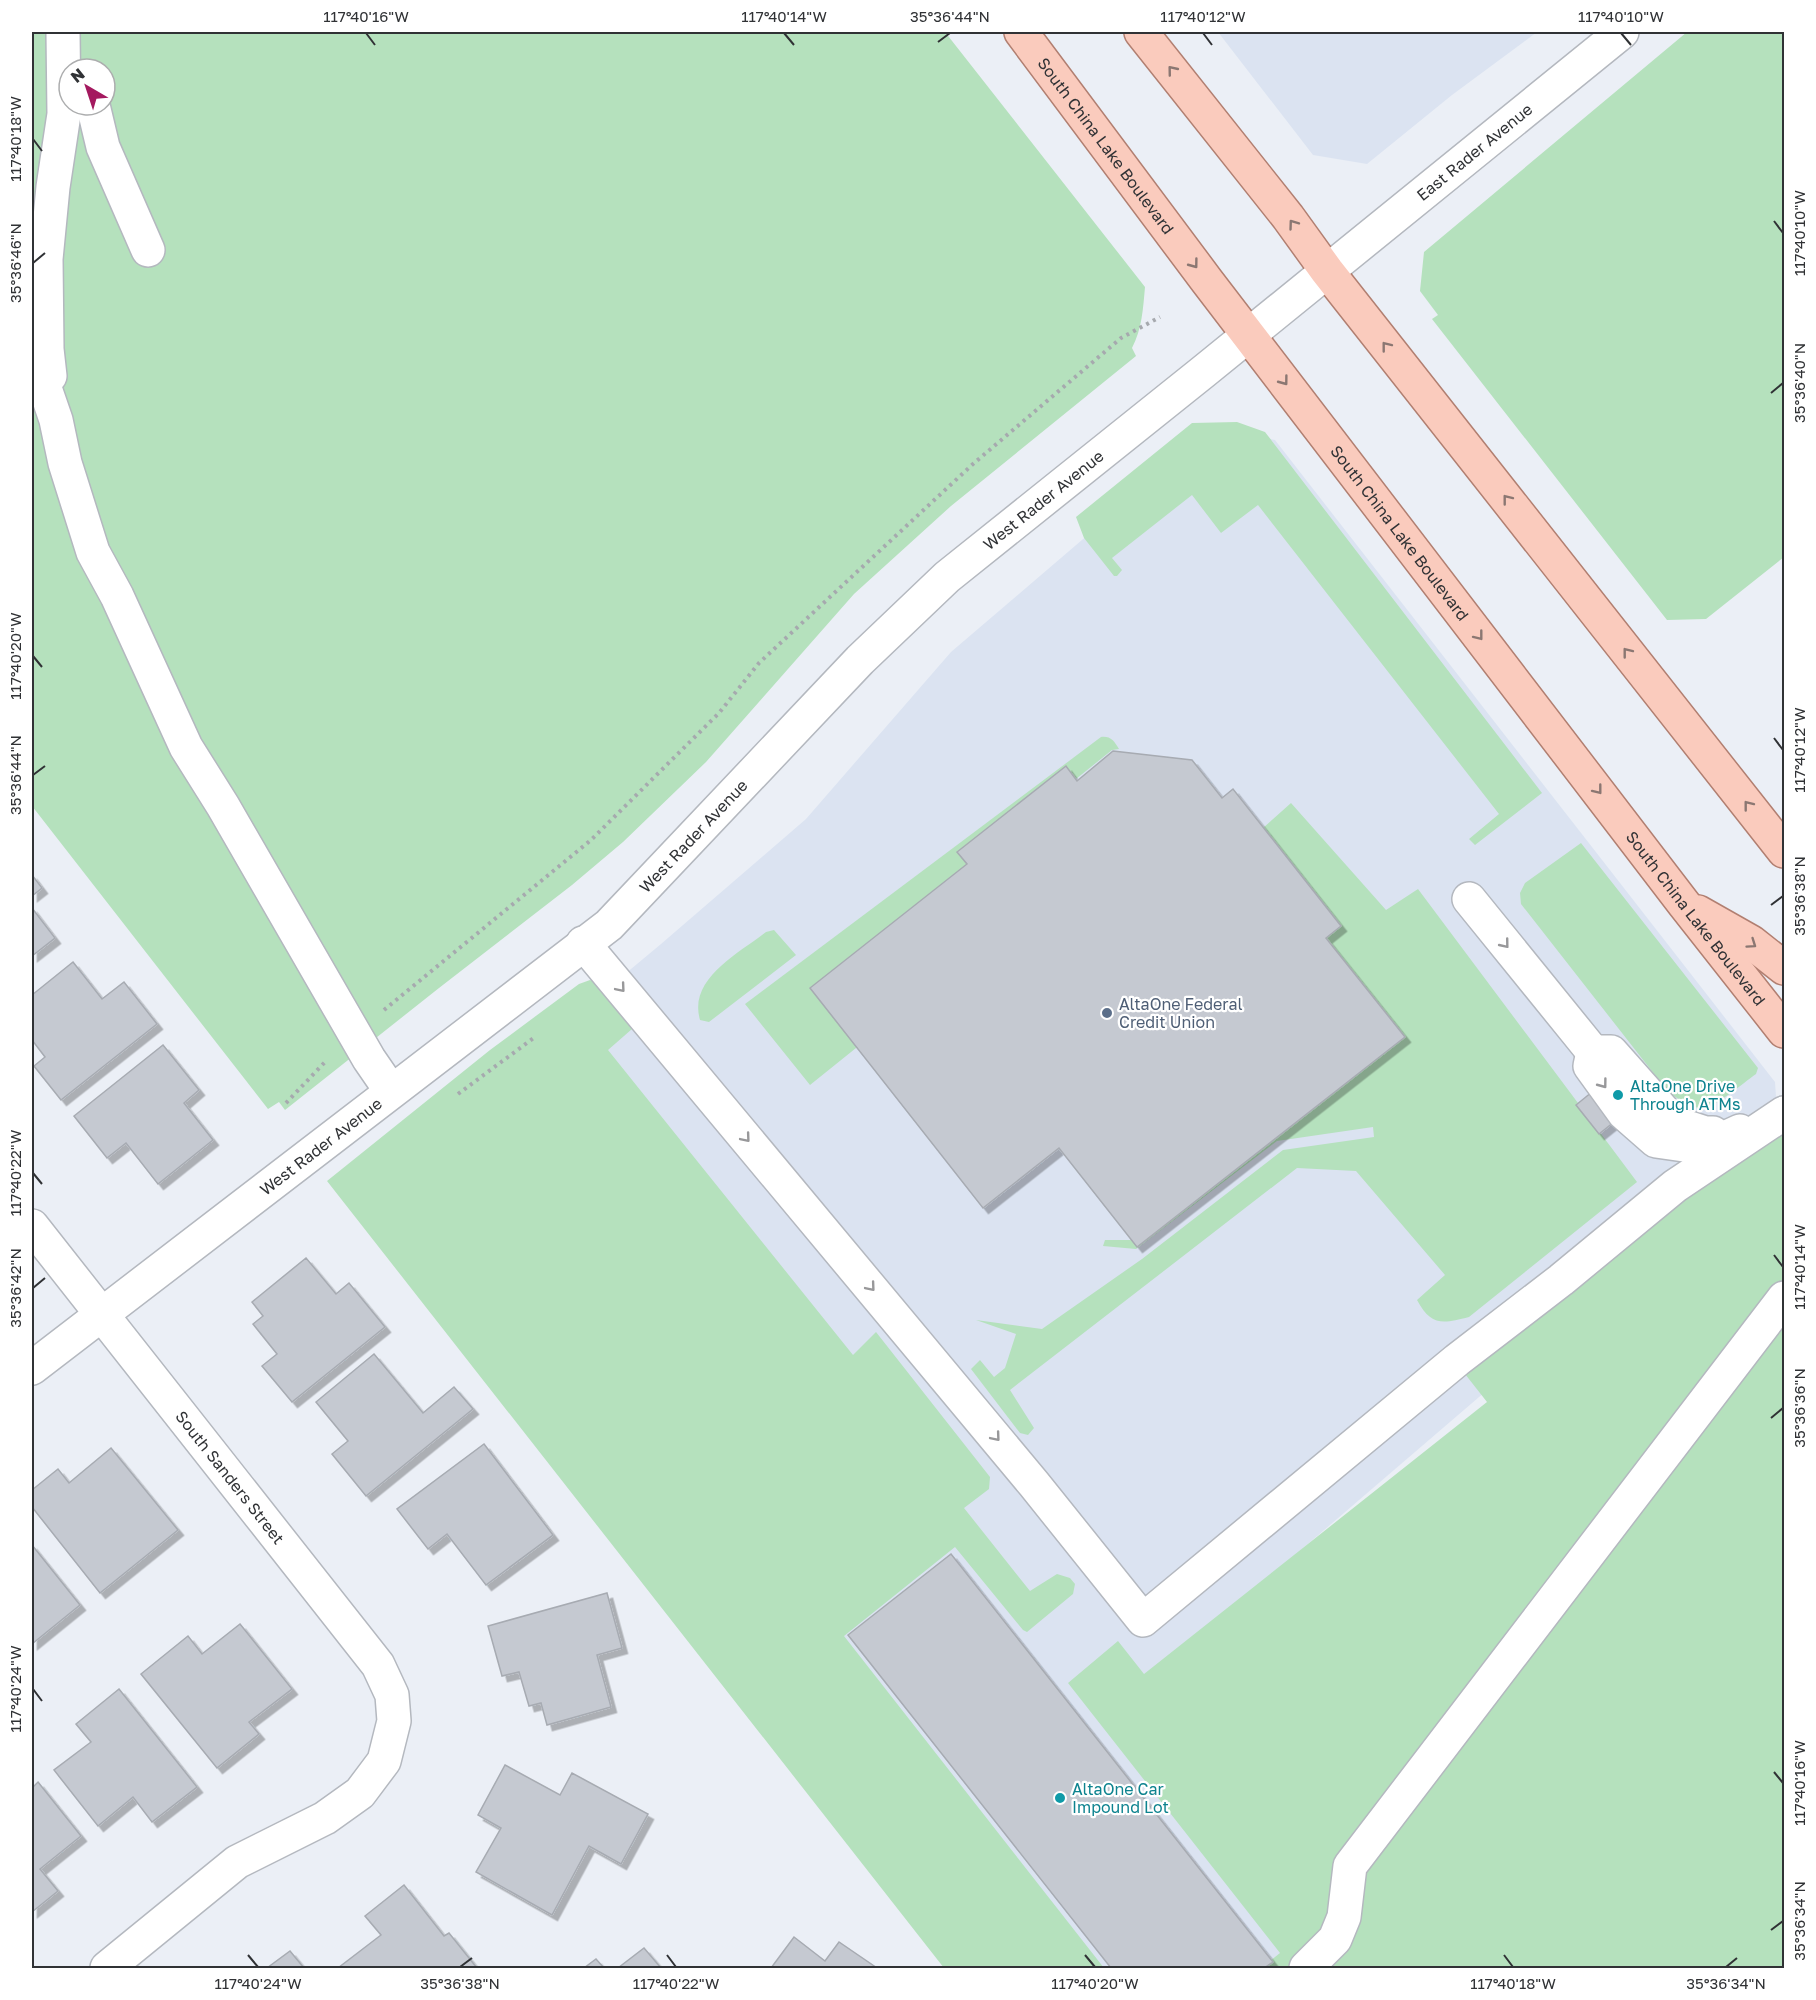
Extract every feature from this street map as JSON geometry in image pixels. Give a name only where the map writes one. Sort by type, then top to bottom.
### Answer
[{"type":"main road","name":"South China Lake Boulevard","points":[[1021,32],[1207,281],[1684,904],[1785,1031]]},
{"type":"main road","points":[[1141,32],[1785,851]]},
{"type":"main road","points":[[1684,904],[1751,942],[1785,968]]},
{"type":"street","points":[[63,32],[64,114],[53,187],[46,259],[46,349],[56,420],[65,463],[93,552],[117,596],[186,747],[223,806],[369,1059],[391,1091]]},
{"type":"street","points":[[74,32],[80,57]]},
{"type":"street","name":"East Rader Avenue","points":[[1327,271],[1622,32]]},
{"type":"street","points":[[96,117],[103,147],[148,250]]},
{"type":"street","name":"West Rader Avenue","points":[[32,1368],[609,925],[860,660],[948,577],[1327,271]]},
{"type":"street","points":[[32,350],[56,420]]},
{"type":"street","points":[[1468,899],[1593,1052],[1590,1066],[1624,1113],[1656,1141],[1684,1145],[1716,1142],[1742,1131],[1785,1097]]},
{"type":"street","points":[[583,944],[1027,1475],[1143,1620],[1457,1360],[1561,1280],[1676,1186],[1785,1113]]},
{"type":"street","name":"South Sanders Street","points":[[32,1226],[378,1665],[392,1695],[394,1721],[384,1761],[360,1793],[325,1818],[237,1862],[107,1968]]},
{"type":"street","points":[[1306,1968],[1335,1939],[1344,1917],[1350,1866],[1785,1298]]},
{"type":"path","points":[[381,1012],[591,840],[719,713],[759,663],[973,464],[1121,338],[1160,316]]},
{"type":"path","points":[[286,1103],[330,1057]]},
{"type":"shaded area","points":[[1218,32],[1537,32],[1452,95],[1367,164],[1313,155]]},
{"type":"shaded area","points":[[1214,427],[1275,440],[1775,1082],[1780,1157],[1521,1361],[1175,1658],[1335,1968],[952,1968],[354,1200],[661,944],[806,819],[951,652]]},
{"type":"green space","points":[[32,32],[945,32],[1145,287],[1140,326],[1132,348],[1136,356],[951,506],[854,594],[706,762],[623,842],[572,885],[285,1110],[279,1102],[268,1109],[32,806]]},
{"type":"green space","points":[[1687,32],[1784,32],[1784,557],[1706,619],[1667,620],[1432,319],[1438,315],[1420,291],[1424,252]]},
{"type":"green space","points":[[1237,422],[1265,432],[1542,793],[1475,845],[1469,839],[1499,814],[1258,505],[1221,533],[1192,495],[1112,558],[1122,570],[1117,576],[1114,576],[1084,538],[1076,517],[1192,423]]},
{"type":"green space","points":[[1101,737],[1112,740],[1119,749],[1112,750],[1076,779],[1067,768],[974,867],[861,1044],[810,1085],[745,1004]]},
{"type":"green space","points":[[1291,803],[1386,910],[1418,889],[1637,1182],[1469,1317],[1444,1322],[1427,1315],[1417,1300],[1445,1275],[1356,1171],[1297,1168],[1010,1390],[1034,1428],[1028,1435],[1020,1433],[971,1369],[980,1360],[994,1377],[1005,1368],[1016,1334],[976,1320],[1042,1329],[1142,1259],[1283,1150],[1374,1137],[1373,1127],[1277,1141],[1136,1249],[1103,1246],[1105,1240],[1138,1240],[1405,1037],[1326,938],[1341,926],[1263,828]]},
{"type":"green space","points":[[1581,843],[1758,1068],[1756,1074],[1712,1105],[1695,1107],[1669,1093],[1521,904],[1520,893],[1525,883]]},
{"type":"green space","points":[[774,930],[796,955],[709,1022],[700,1020],[698,1005],[701,992],[708,980],[730,959],[766,932]]},
{"type":"green space","points":[[590,980],[602,987],[615,1000],[632,1029],[608,1050],[853,1355],[876,1332],[990,1477],[989,1489],[964,1508],[1030,1591],[1057,1574],[1070,1578],[1075,1584],[1073,1594],[1027,1632],[955,1547],[844,1636],[1104,1968],[944,1968],[327,1181],[490,1050],[579,984]]},
{"type":"green space","points":[[1784,1116],[1784,1968],[1261,1968],[1280,1953],[1068,1683],[1118,1641],[1144,1674],[1487,1402],[1465,1374]]},
{"type":"building","name":"AltaOne Federal Credit Union","points":[[1113,751],[1192,760],[1222,798],[1233,789],[1341,926],[1326,938],[1405,1037],[1137,1247],[1059,1148],[983,1208],[810,988],[967,864],[957,852],[1066,766],[1077,781]]},
{"type":"building","points":[[32,875],[42,888],[32,896]]},
{"type":"building","points":[[32,908],[55,938],[32,956]]},
{"type":"building","points":[[73,962],[102,999],[124,982],[157,1024],[61,1100],[34,1066],[45,1057],[32,1040],[32,995]]},
{"type":"building","points":[[163,1045],[199,1090],[184,1103],[213,1140],[158,1184],[126,1143],[107,1158],[74,1116]]},
{"type":"building","name":"AltaOne Drive Through ATMs","points":[[1636,1056],[1660,1085],[1599,1134],[1576,1105]]},
{"type":"building","points":[[306,1258],[336,1294],[349,1283],[385,1327],[292,1402],[262,1366],[277,1354],[253,1324],[263,1316],[252,1302]]},
{"type":"building","points":[[374,1354],[423,1413],[454,1387],[473,1409],[366,1496],[332,1454],[348,1441],[316,1402]]},
{"type":"building","points":[[484,1444],[553,1535],[486,1585],[447,1534],[428,1549],[397,1509]]},
{"type":"building","points":[[111,1448],[178,1530],[100,1593],[32,1507],[32,1490],[58,1469],[69,1483]]},
{"type":"building","points":[[32,1545],[80,1605],[32,1644]]},
{"type":"building","name":"AltaOne Car Impound Lot","points":[[951,1554],[1273,1962],[1264,1968],[1111,1968],[848,1635]]},
{"type":"building","points":[[607,1593],[622,1648],[597,1655],[611,1707],[547,1725],[541,1703],[529,1706],[519,1672],[502,1676],[488,1626]]},
{"type":"building","points":[[240,1624],[292,1689],[249,1722],[259,1734],[217,1768],[141,1674],[188,1636],[202,1654]]},
{"type":"building","points":[[119,1689],[197,1787],[152,1822],[133,1797],[98,1826],[54,1770],[91,1742],[76,1724]]},
{"type":"building","points":[[505,1765],[560,1795],[572,1773],[648,1814],[621,1864],[589,1846],[552,1915],[476,1872],[501,1828],[478,1815]]},
{"type":"building","points":[[38,1782],[81,1836],[40,1869],[58,1891],[32,1912],[32,1788]]},
{"type":"building","points":[[404,1885],[444,1936],[449,1933],[477,1968],[338,1968],[381,1935],[365,1916]]},
{"type":"building","points":[[794,1937],[825,1961],[839,1942],[877,1968],[771,1968]]},
{"type":"building","points":[[644,1948],[661,1968],[618,1968]]},
{"type":"building","points":[[290,1951],[304,1968],[267,1968]]},
{"type":"building","points":[[596,1959],[604,1968],[584,1968]]},
{"type":"place","name":"AltaOne Federal Credit Union","points":[[1107,1013]]},
{"type":"place","name":"AltaOne Drive Through ATMs","points":[[1618,1095]]},
{"type":"place","name":"AltaOne Car Impound Lot","points":[[1060,1798]]}]
